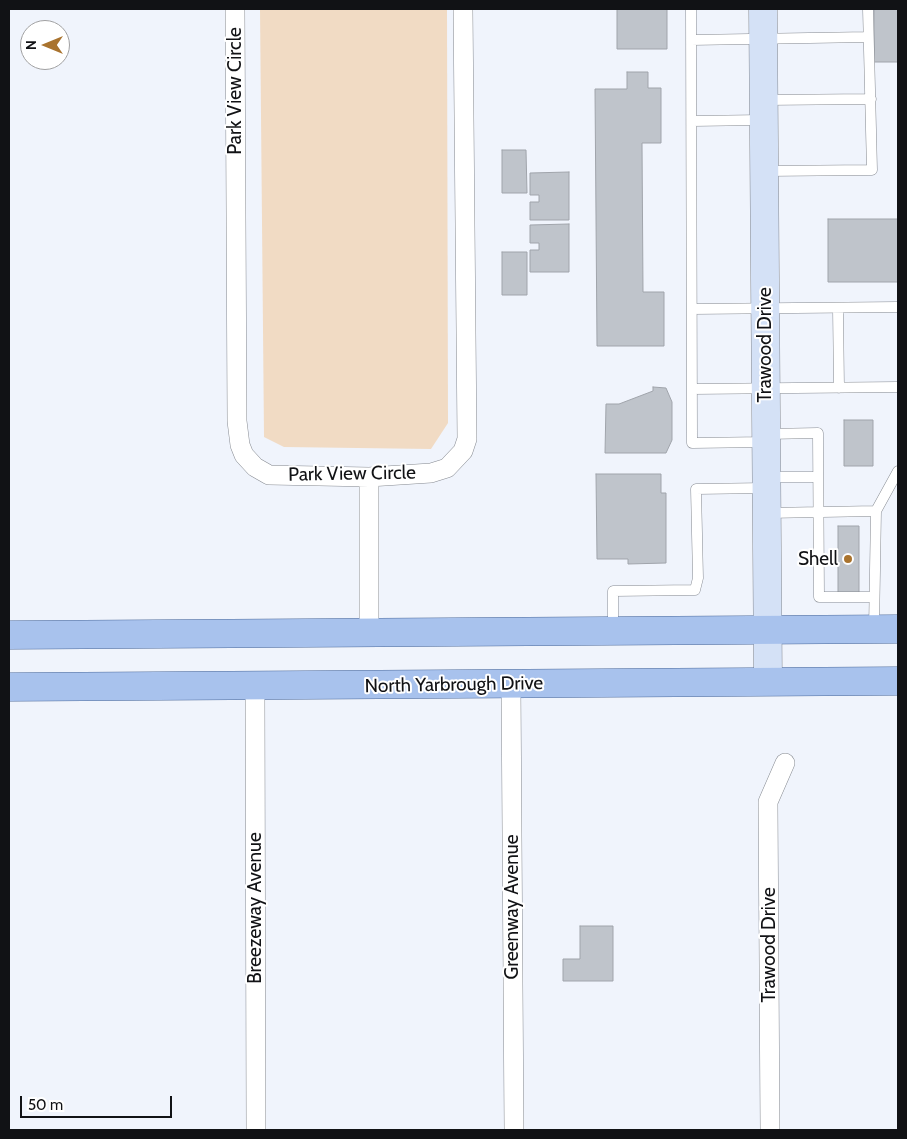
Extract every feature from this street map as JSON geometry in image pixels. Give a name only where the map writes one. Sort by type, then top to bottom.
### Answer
[{"type":"main road","points":[[9,635],[886,629]]},
{"type":"main road","name":"North Yarbrough Drive","points":[[9,687],[255,687],[898,681]]},
{"type":"street","name":"Park View Circle","points":[[235,9],[238,421],[240,445],[244,455],[255,467],[269,474],[369,477],[431,473],[447,468],[463,452],[467,439],[463,9]]},
{"type":"street","name":"Trawood Drive","points":[[763,9],[768,681]]},
{"type":"street","points":[[369,477],[369,632]]},
{"type":"street","name":"Greenway Avenue","points":[[511,684],[514,1130]]},
{"type":"street","name":"Breezeway Avenue","points":[[255,687],[256,1130]]},
{"type":"street","name":"Trawood Drive","points":[[770,1130],[768,802],[785,763]]},
{"type":"lane","points":[[691,9],[692,442],[818,433],[818,597],[874,597]]},
{"type":"lane","points":[[764,171],[872,170],[868,9]]},
{"type":"lane","points":[[691,40],[868,37]]},
{"type":"lane","points":[[692,121],[764,110],[871,99]]},
{"type":"lane","points":[[692,309],[898,307]]},
{"type":"lane","points":[[838,308],[839,388]]},
{"type":"lane","points":[[692,389],[898,387]]},
{"type":"lane","points":[[886,629],[874,597],[876,511],[898,471]]},
{"type":"lane","points":[[766,493],[818,477]]},
{"type":"lane","points":[[613,631],[613,591],[695,590],[698,578],[696,489],[766,493],[818,512],[876,511]]},
{"type":"shaded area","points":[[260,9],[447,9],[448,423],[431,449],[284,447],[264,437]]},
{"type":"building","points":[[617,9],[667,9],[667,49],[617,49]]},
{"type":"building","points":[[874,9],[898,9],[898,62],[874,62]]},
{"type":"building","points":[[627,72],[648,72],[648,88],[661,88],[661,143],[642,143],[643,292],[664,292],[664,346],[597,346],[595,89],[627,89]]},
{"type":"building","points":[[502,150],[526,150],[527,193],[502,193]]},
{"type":"building","points":[[569,172],[569,220],[530,220],[530,202],[539,202],[539,195],[530,195],[530,173]]},
{"type":"building","points":[[828,219],[898,219],[898,282],[828,282]]},
{"type":"building","points":[[569,224],[569,272],[530,272],[530,250],[539,250],[539,243],[530,243],[530,225]]},
{"type":"building","points":[[502,252],[527,252],[527,295],[502,295]]},
{"type":"building","points":[[653,387],[666,388],[672,402],[672,440],[666,453],[605,453],[606,404],[619,404],[653,391]]},
{"type":"building","points":[[844,420],[873,420],[873,466],[844,466]]},
{"type":"building","points":[[596,474],[661,474],[661,493],[666,493],[666,563],[628,564],[628,559],[597,559]]},
{"type":"building","name":"Shell","points":[[838,526],[859,526],[859,593],[838,593]]},
{"type":"building","points":[[580,926],[613,926],[613,981],[563,981],[563,959],[580,959]]},
{"type":"place","name":"Shell","points":[[848,559]]}]
